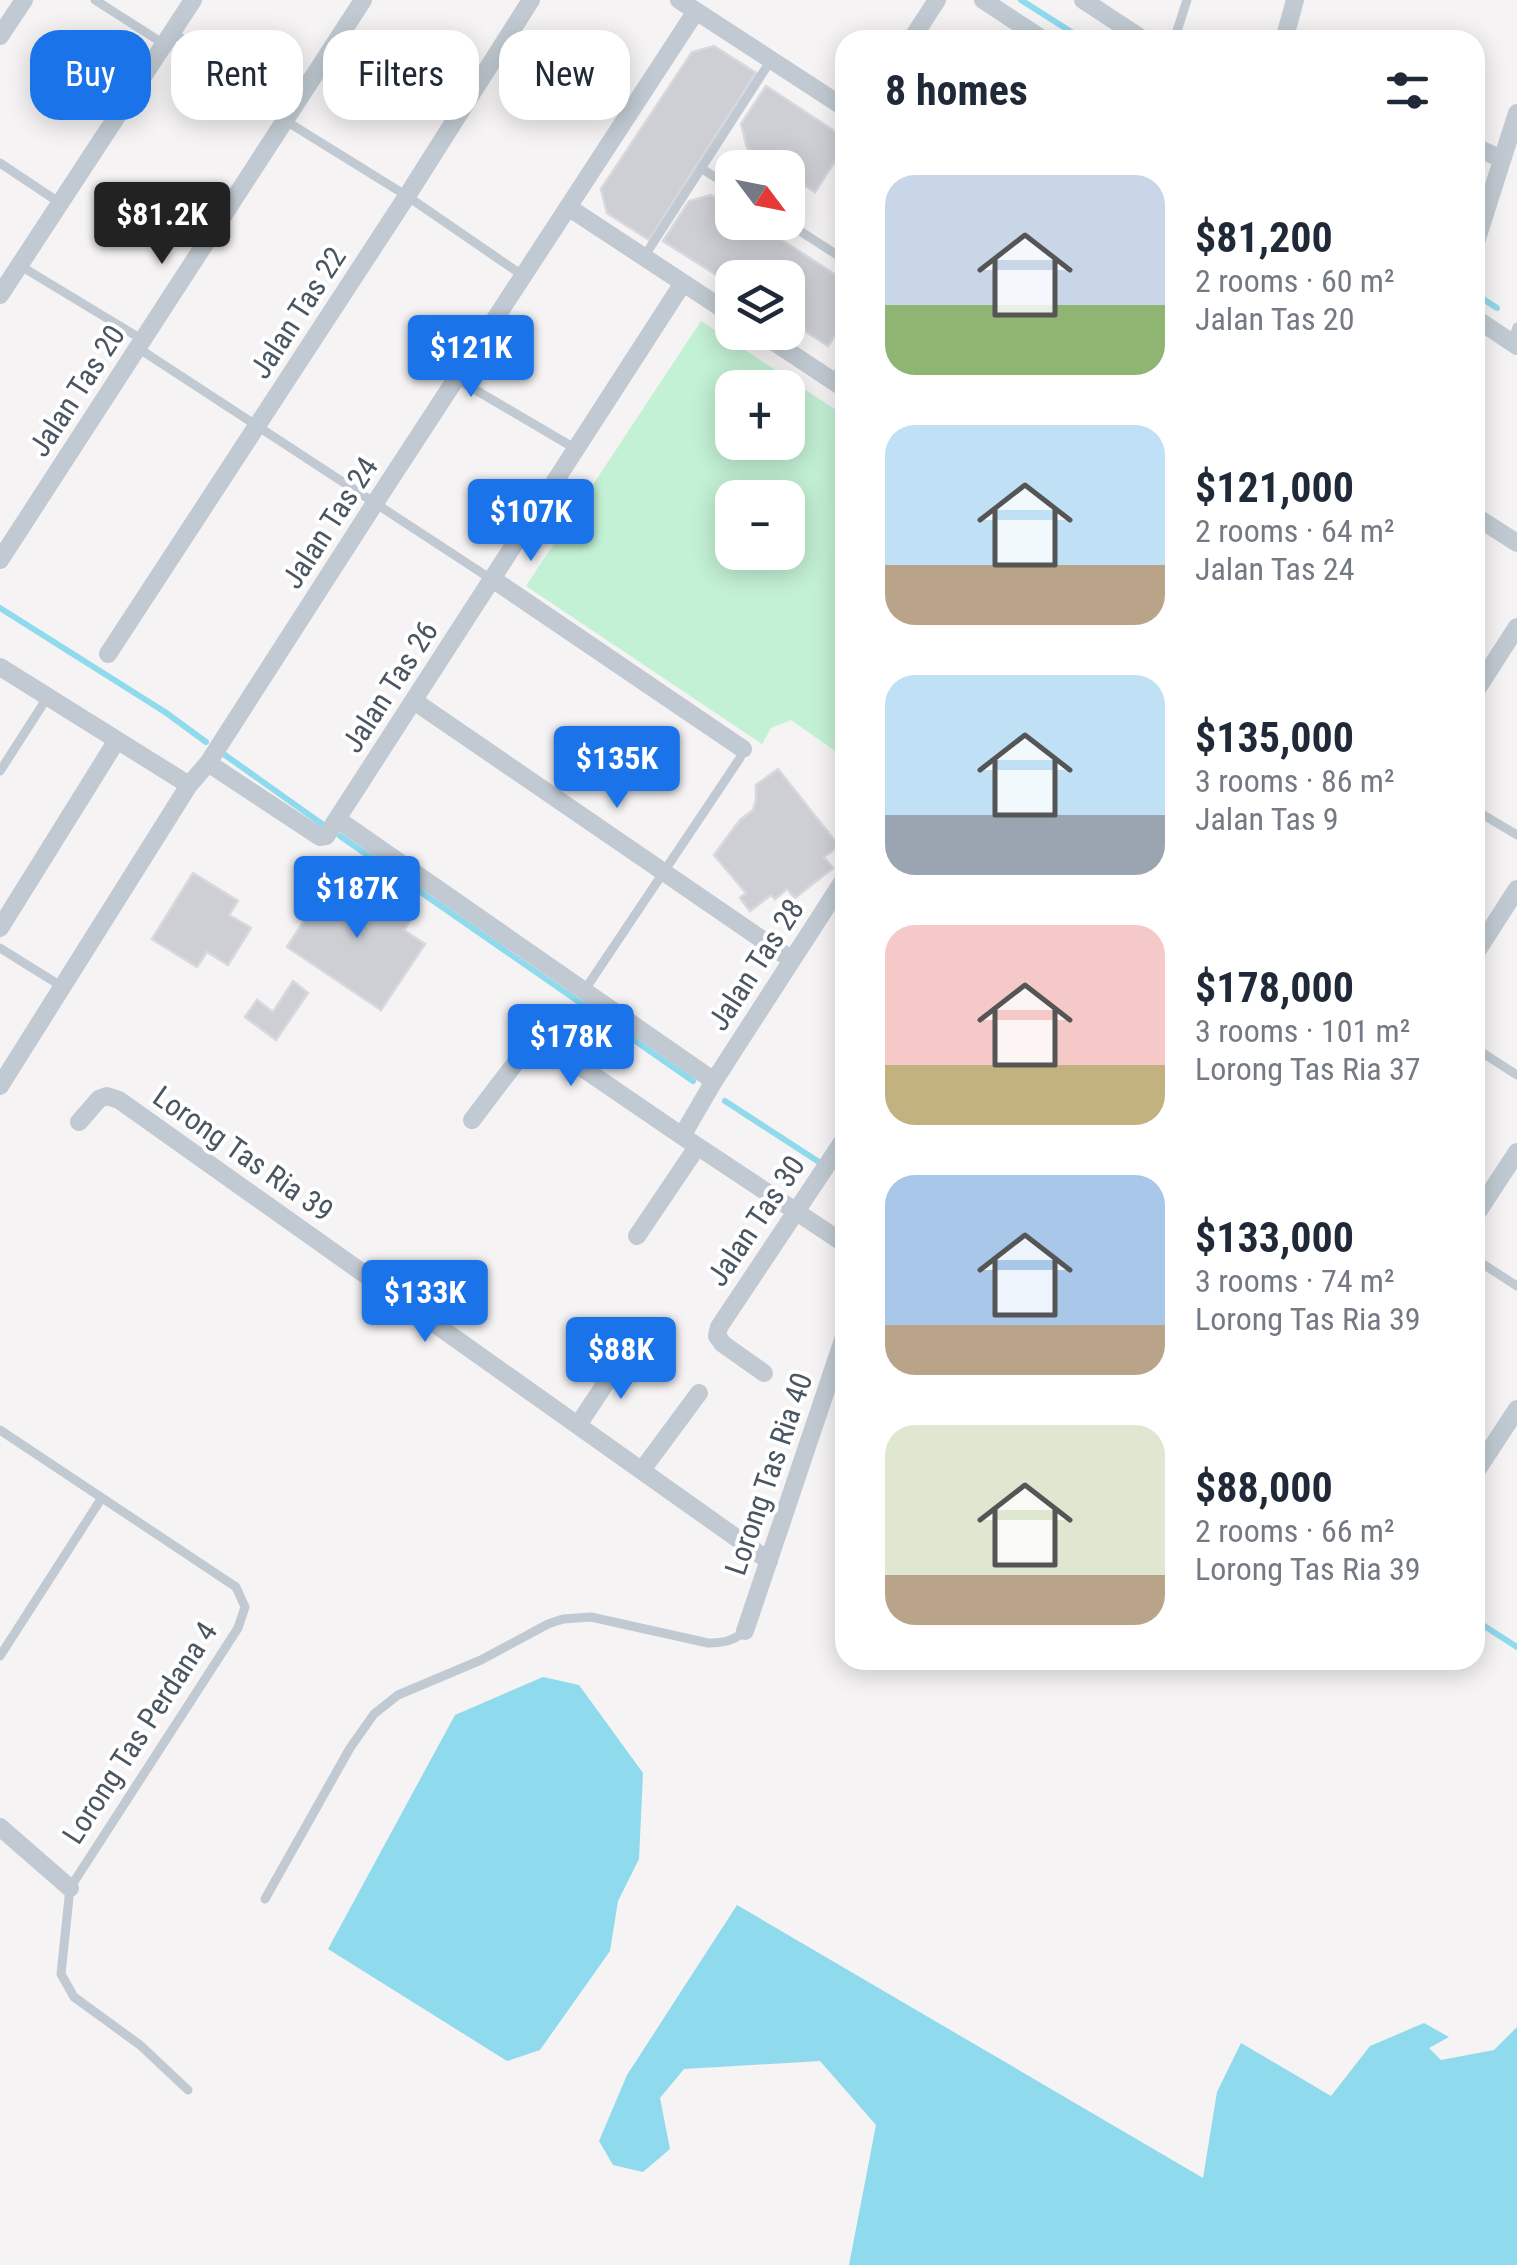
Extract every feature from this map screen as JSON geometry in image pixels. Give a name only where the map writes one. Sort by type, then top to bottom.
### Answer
[{"type":"street","points":[[0,36],[24,0]]},
{"type":"street","points":[[0,295],[193,0]]},
{"type":"street","name":"Jalan Tas 20","points":[[303,94],[363,0]]},
{"type":"street","name":"Jalan Tas 22","points":[[108,654],[531,0]]},
{"type":"street","points":[[679,0],[835,102]]},
{"type":"street","points":[[917,30],[936,0]]},
{"type":"street","points":[[982,0],[1028,30]]},
{"type":"street","points":[[1287,30],[1295,0]]},
{"type":"street","points":[[1091,2],[1130,30]]},
{"type":"street","name":"Jalan Tas 24","points":[[0,1086],[189,784],[208,764],[696,11]]},
{"type":"street","points":[[1485,213],[1517,113]]},
{"type":"street","name":"Jalan Tas 20","points":[[0,560],[286,120]]},
{"type":"street","points":[[1485,151],[1502,158]]},
{"type":"street","points":[[568,207],[715,304]]},
{"type":"street","name":"Jalan Tas 26","points":[[338,819],[683,282]]},
{"type":"street","points":[[1485,323],[1515,339]]},
{"type":"street","points":[[786,350],[835,382]]},
{"type":"street","points":[[1485,522],[1517,543]]},
{"type":"street","points":[[494,580],[743,749]]},
{"type":"street","points":[[1485,677],[1517,627]]},
{"type":"street","points":[[0,667],[189,784]]},
{"type":"street","points":[[414,700],[792,960]]},
{"type":"street","points":[[1,923],[117,740]]},
{"type":"street","points":[[208,764],[320,837],[326,836],[338,819],[714,1082]]},
{"type":"street","points":[[1485,939],[1517,890]]},
{"type":"street","name":"Jalan Tas 28","points":[[636,1236],[690,1142],[714,1082],[835,893]]},
{"type":"street","points":[[472,1120],[529,1045],[535,1040],[543,1041],[835,1237]]},
{"type":"street","name":"Lorong Tas Ria 39","points":[[78,1122],[99,1100],[107,1096],[119,1100],[770,1562]]},
{"type":"street","points":[[1485,1201],[1517,1152]]},
{"type":"street","name":"Jalan Tas 30","points":[[764,1373],[723,1344],[716,1336],[718,1327],[835,1153]]},
{"type":"street","points":[[578,1425],[625,1354]]},
{"type":"street","name":"Lorong Tas Ria 40","points":[[745,1631],[835,1364]]},
{"type":"street","points":[[642,1470],[698,1392]]},
{"type":"street","points":[[1485,1457],[1517,1409]]},
{"type":"street","points":[[0,1827],[70,1888]]},
{"type":"lane","points":[[95,0],[171,40]]},
{"type":"lane","points":[[1177,30],[1187,0]]},
{"type":"lane","points":[[644,257],[771,60]]},
{"type":"lane","points":[[295,120],[524,276]]},
{"type":"lane","points":[[0,163],[60,203]]},
{"type":"lane","points":[[701,168],[715,177]]},
{"type":"lane","points":[[805,234],[835,254]]},
{"type":"lane","points":[[19,265],[494,580]]},
{"type":"lane","points":[[457,378],[576,449]]},
{"type":"lane","points":[[0,771],[48,696]]},
{"type":"lane","points":[[584,990],[743,749]]},
{"type":"lane","points":[[1485,816],[1517,835]]},
{"type":"lane","points":[[0,948],[62,986]]},
{"type":"lane","points":[[1485,1054],[1517,1075]]},
{"type":"lane","points":[[1485,1265],[1517,1286]]},
{"type":"lane","name":"Lorong Tas Perdana 4","points":[[0,1430],[236,1588],[246,1607],[238,1628],[70,1888]]},
{"type":"lane","points":[[0,1656],[101,1499]]},
{"type":"lane","points":[[264,1899],[350,1748],[374,1714],[398,1695],[482,1660],[563,1619],[591,1617],[708,1643],[724,1643],[745,1631]]},
{"type":"lane","points":[[70,1888],[61,1974],[74,1997],[140,2044],[188,2090]]},
{"type":"green space","points":[[701,321],[715,330],[715,350],[745,350],[775,370],[715,370],[715,460],[805,460],[805,390],[835,409],[835,751],[791,720],[771,728],[762,744],[526,586]]},
{"type":"water","points":[[543,1677],[579,1685],[643,1773],[639,1859],[618,1901],[610,1951],[540,2050],[507,2061],[328,1949],[455,1715]]},
{"type":"water","points":[[737,1905],[1203,2178],[1217,2092],[1241,2043],[1331,2096],[1370,2046],[1424,2023],[1449,2037],[1429,2048],[1441,2060],[1494,2050],[1517,2027],[1517,2265],[849,2265],[876,2125],[820,2061],[684,2069],[660,2098],[670,2149],[643,2172],[613,2165],[599,2141],[627,2075]]},
{"type":"building","points":[[714,46],[756,73],[649,240],[607,213],[601,189],[692,52]]},
{"type":"building","points":[[766,86],[835,131],[835,161],[815,192],[805,185],[805,150],[747,148],[741,124]]},
{"type":"building","points":[[711,195],[715,198],[715,240],[782,240],[835,275],[835,335],[828,346],[805,331],[805,260],[715,260],[715,274],[663,241],[689,201]]},
{"type":"building","points":[[778,769],[835,841],[835,849],[824,857],[833,868],[795,898],[787,889],[775,899],[771,895],[750,911],[740,898],[746,893],[714,855],[740,820],[753,810],[756,785]]},
{"type":"building","points":[[336,872],[410,921],[404,930],[425,944],[381,1010],[287,947]]},
{"type":"building","points":[[193,873],[238,901],[229,915],[251,928],[228,965],[207,952],[197,967],[152,939]]},
{"type":"building","points":[[293,981],[308,993],[276,1040],[245,1017],[257,1000],[273,1012]]},
{"type":"waterway","points":[[1021,0],[1068,30]]},
{"type":"waterway","points":[[1485,300],[1497,308]]},
{"type":"waterway","points":[[0,608],[206,742]]},
{"type":"waterway","points":[[225,755],[322,824]]},
{"type":"waterway","points":[[340,836],[693,1081]]},
{"type":"waterway","points":[[725,1101],[819,1162]]},
{"type":"waterway","points":[[1485,1626],[1517,1647]]}]
